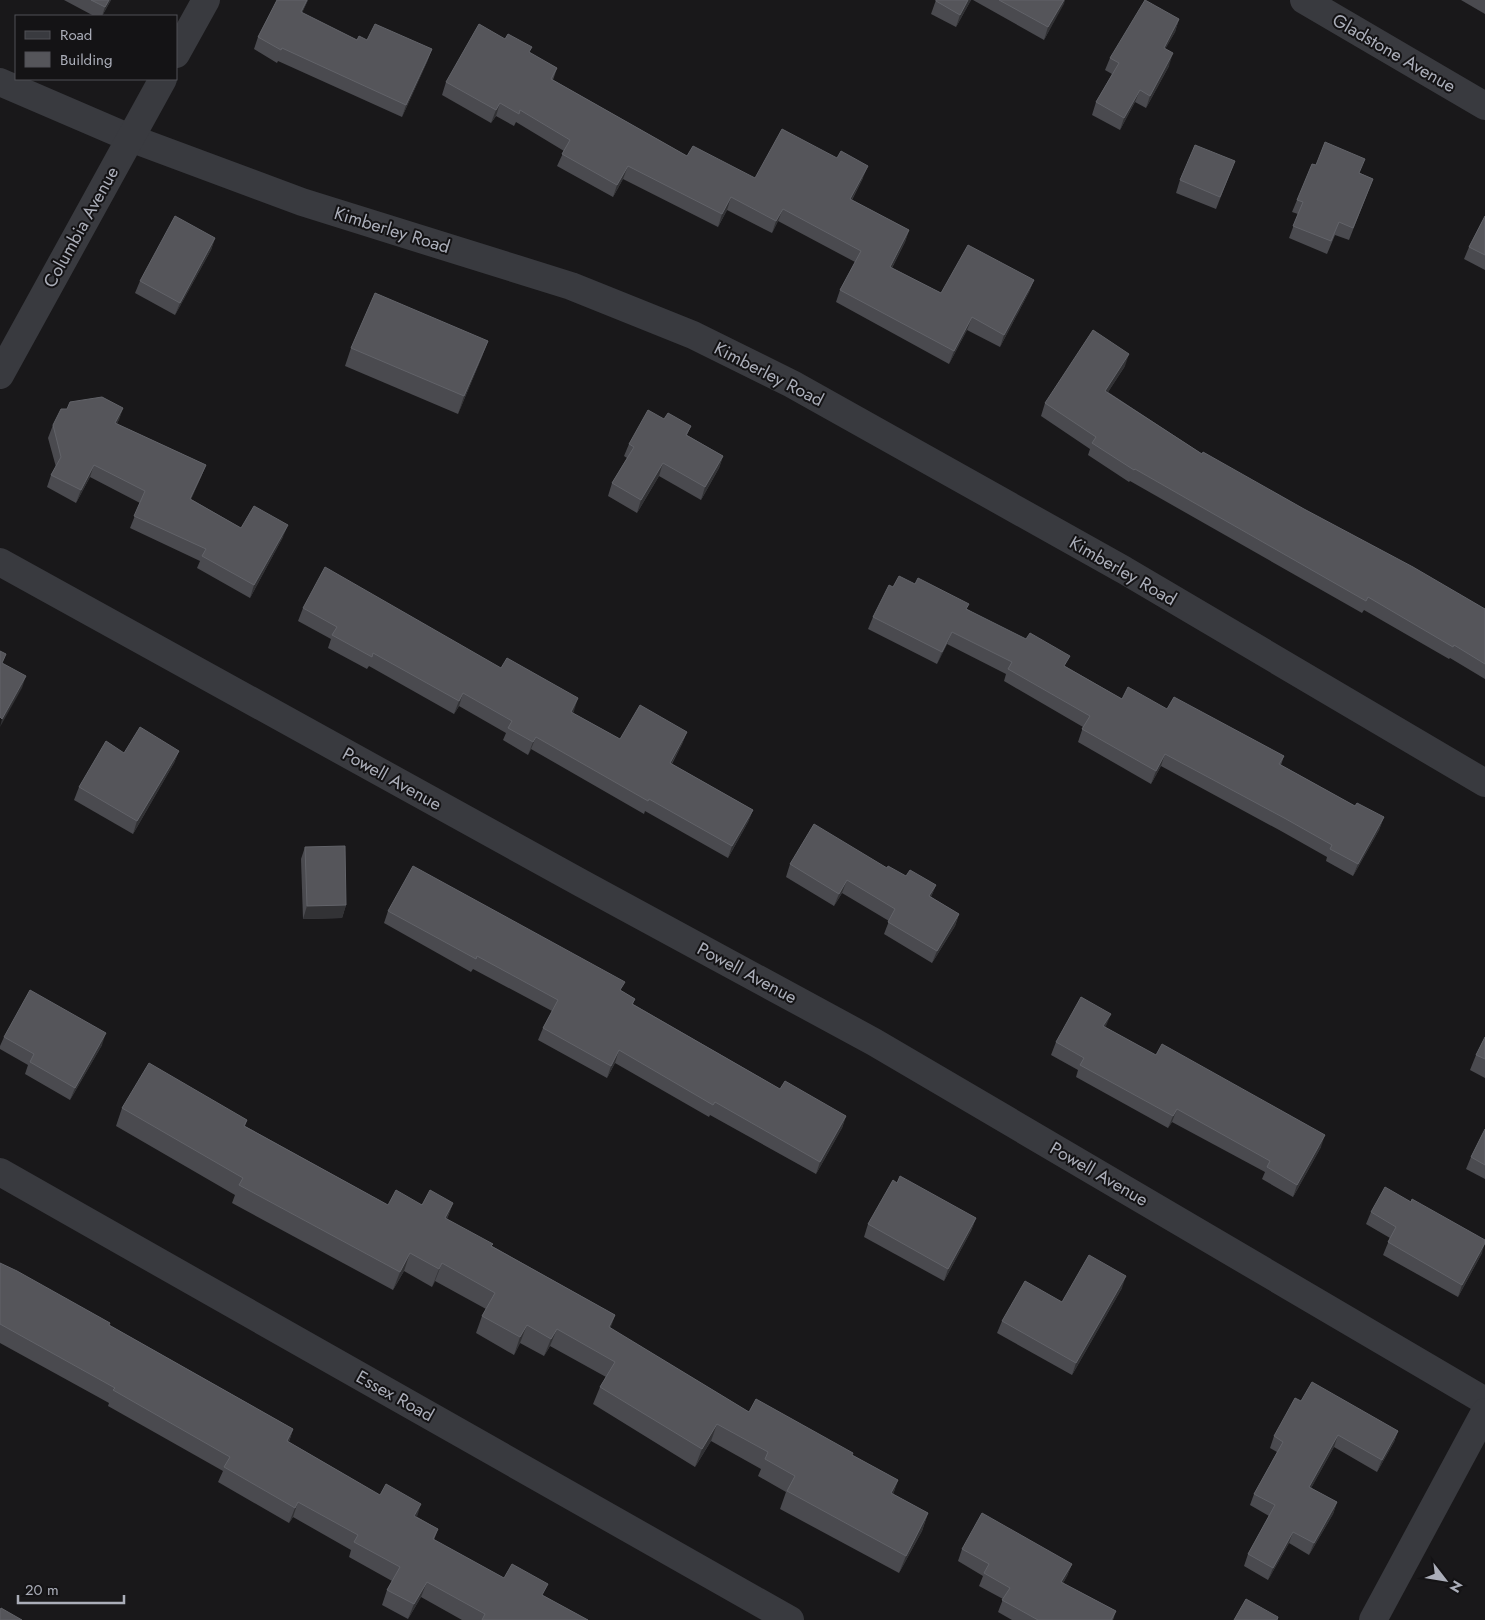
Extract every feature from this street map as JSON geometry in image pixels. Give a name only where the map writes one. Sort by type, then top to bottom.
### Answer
[{"type":"street","points":[[178,50],[206,0]]},
{"type":"street","name":"Gladstone Avenue","points":[[1304,0],[1485,106]]},
{"type":"street","name":"Columbia Avenue","points":[[0,374],[162,80]]},
{"type":"street","name":"Kimberley Road","points":[[0,82],[130,138],[302,202],[571,286],[692,335],[792,384],[1124,570],[1485,783]]},
{"type":"street","name":"Powell Avenue","points":[[0,562],[581,883],[874,1042],[1485,1401]]},
{"type":"street","name":"Essex Road","points":[[0,1172],[790,1620]]},
{"type":"street","points":[[1373,1620],[1485,1412]]},
{"type":"building","points":[[91,0],[109,0],[105,7]]},
{"type":"building","points":[[277,0],[307,0],[301,12],[357,40],[359,36],[367,40],[375,24],[432,49],[406,105],[282,48],[281,50],[258,37]]},
{"type":"building","points":[[936,0],[968,0],[960,15]]},
{"type":"building","points":[[999,0],[1064,0],[1048,27]]},
{"type":"building","points":[[1145,0],[1179,19],[1164,48],[1173,53],[1150,96],[1140,90],[1124,118],[1096,102],[1119,63],[1110,58]]},
{"type":"building","points":[[479,24],[505,39],[508,34],[532,47],[529,52],[557,68],[551,79],[687,156],[693,146],[755,178],[782,129],[837,158],[841,151],[868,166],[850,199],[909,230],[890,267],[941,293],[968,245],[1034,280],[1004,335],[972,317],[954,351],[840,290],[861,251],[783,209],[776,221],[731,197],[722,214],[628,166],[617,185],[562,154],[570,140],[520,110],[519,114],[500,103],[496,110],[446,82]]},
{"type":"building","points":[[1325,142],[1365,159],[1359,173],[1373,179],[1353,228],[1339,222],[1331,241],[1293,226],[1303,202],[1297,200],[1312,164],[1316,165]]},
{"type":"building","points":[[1195,145],[1235,161],[1220,197],[1180,180]]},
{"type":"building","points":[[175,216],[215,238],[180,303],[140,281]]},
{"type":"building","points":[[1485,216],[1485,255],[1469,247]]},
{"type":"building","points":[[375,293],[488,341],[464,396],[351,348]]},
{"type":"building","points":[[1093,330],[1129,354],[1105,391],[1202,454],[1203,452],[1413,567],[1485,609],[1485,664],[1368,597],[1366,601],[1134,470],[1092,443],[1096,437],[1045,403]]},
{"type":"building","points":[[102,397],[123,408],[115,423],[206,465],[190,499],[241,528],[254,506],[288,525],[254,585],[202,556],[206,549],[134,516],[145,491],[94,465],[81,490],[51,475],[61,457],[53,425],[61,409],[67,409],[70,402]]},
{"type":"building","points":[[648,410],[664,419],[668,413],[691,426],[686,435],[723,456],[705,487],[663,463],[641,500],[612,483],[634,447],[629,444]]},
{"type":"building","points":[[325,567],[501,668],[507,658],[578,698],[571,712],[620,739],[640,705],[687,732],[670,763],[753,810],[732,846],[536,737],[533,742],[508,728],[512,721],[463,693],[459,701],[373,653],[372,657],[332,635],[337,627],[303,608]]},
{"type":"building","points":[[899,576],[915,584],[918,578],[969,604],[966,609],[1026,639],[1030,633],[1070,656],[1064,666],[1122,699],[1128,687],[1167,709],[1174,697],[1284,756],[1279,764],[1355,806],[1357,803],[1384,817],[1358,864],[1330,849],[1332,845],[1165,754],[1156,771],[1082,729],[1090,716],[1008,669],[1012,662],[952,632],[942,652],[873,617],[889,585],[893,587]]},
{"type":"building","points":[[0,651],[6,654],[2,663],[26,676],[2,719],[0,717]]},
{"type":"building","points":[[140,727],[179,751],[137,821],[79,787],[106,741],[124,753]]},
{"type":"building","points":[[814,824],[887,868],[888,866],[906,876],[910,870],[936,885],[929,896],[959,914],[937,951],[888,922],[895,909],[847,880],[839,894],[790,864]]},
{"type":"building","points":[[345,846],[346,905],[307,906],[305,847]]},
{"type":"building","points":[[413,866],[625,982],[620,990],[635,999],[632,1004],[780,1089],[785,1081],[846,1116],[820,1162],[715,1102],[713,1105],[619,1050],[611,1066],[543,1028],[558,1000],[477,956],[476,959],[388,911]]},
{"type":"building","points":[[30,990],[106,1033],[75,1088],[30,1062],[34,1054],[4,1037]]},
{"type":"building","points":[[1081,997],[1111,1014],[1103,1026],[1156,1055],[1162,1044],[1325,1135],[1297,1185],[1267,1167],[1270,1161],[1177,1109],[1173,1116],[1080,1065],[1084,1058],[1056,1042]]},
{"type":"building","points":[[1485,1037],[1485,1059],[1476,1055]]},
{"type":"building","points":[[149,1063],[247,1120],[244,1126],[388,1205],[396,1190],[422,1205],[430,1190],[453,1203],[445,1218],[493,1244],[491,1246],[615,1315],[609,1327],[749,1412],[756,1399],[898,1480],[891,1493],[928,1513],[906,1556],[787,1491],[795,1476],[765,1459],[768,1452],[717,1424],[702,1449],[600,1387],[615,1362],[557,1329],[551,1339],[527,1325],[520,1337],[482,1316],[495,1293],[442,1263],[439,1269],[410,1253],[400,1272],[239,1185],[243,1178],[122,1108]]},
{"type":"building","points":[[1485,1129],[1485,1165],[1471,1157]]},
{"type":"building","points":[[900,1176],[976,1218],[948,1269],[868,1224],[893,1180],[897,1183]]},
{"type":"building","points":[[1385,1187],[1411,1202],[1412,1199],[1485,1240],[1462,1285],[1388,1242],[1396,1227],[1371,1212]]},
{"type":"building","points":[[1089,1255],[1126,1276],[1076,1363],[1002,1321],[1025,1281],[1062,1302]]},
{"type":"building","points":[[0,1263],[110,1323],[109,1325],[293,1429],[287,1441],[380,1495],[386,1484],[421,1504],[414,1516],[438,1529],[433,1539],[504,1578],[512,1564],[548,1584],[542,1595],[588,1620],[482,1620],[485,1614],[427,1582],[414,1604],[387,1590],[400,1567],[354,1542],[358,1535],[298,1502],[295,1508],[224,1467],[230,1457],[113,1390],[115,1388],[0,1324]]},
{"type":"building","points":[[1312,1382],[1398,1431],[1382,1460],[1338,1435],[1309,1487],[1337,1502],[1314,1543],[1293,1532],[1273,1568],[1248,1554],[1275,1505],[1254,1494],[1283,1442],[1274,1436],[1295,1398],[1301,1401]]},
{"type":"building","points":[[982,1513],[1072,1564],[1061,1582],[1116,1611],[1111,1620],[1038,1620],[1002,1600],[1010,1588],[984,1573],[989,1564],[962,1549]]},
{"type":"building","points":[[1246,1599],[1278,1617],[1277,1620],[1234,1620]]},
{"type":"building","points":[[1,1608],[22,1620],[0,1620]]}]
